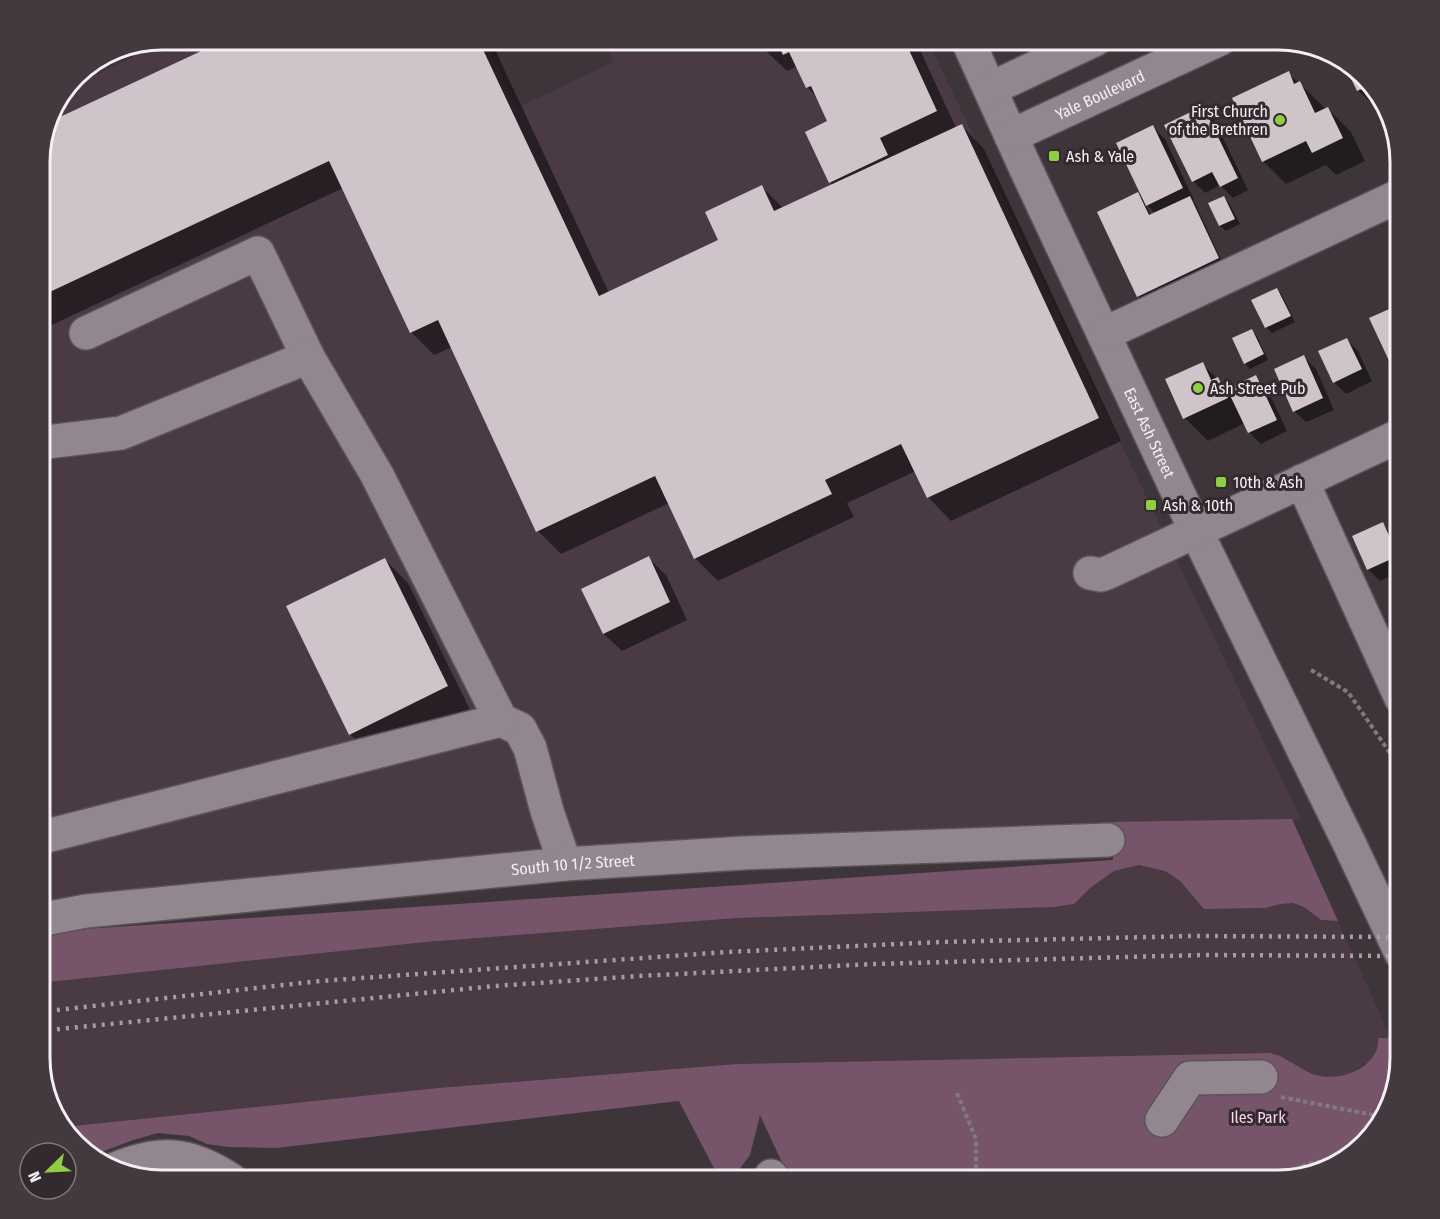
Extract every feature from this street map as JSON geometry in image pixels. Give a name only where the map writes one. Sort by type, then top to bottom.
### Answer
[{"type":"street","name":"East Ash Street","points":[[972,50],[1196,531],[1390,930]]},
{"type":"street","points":[[990,89],[1073,50]]},
{"type":"street","name":"Yale Boulevard","points":[[1011,136],[1196,50]]},
{"type":"street","points":[[1104,334],[1390,200]]},
{"type":"street","points":[[86,333],[258,253],[308,357],[377,475],[501,720],[520,729],[530,748],[565,864]]},
{"type":"street","points":[[50,442],[121,433],[308,357]]},
{"type":"street","points":[[1090,573],[1101,575],[1390,440]]},
{"type":"street","points":[[1302,481],[1390,667]]},
{"type":"street","points":[[50,835],[501,720]]},
{"type":"street","name":"South 10 1/2 Street","points":[[50,918],[86,911],[565,864],[743,853],[1108,840]]},
{"type":"street","points":[[1162,1120],[1190,1078],[1271,1087]]},
{"type":"street","points":[[128,1165],[147,1158],[168,1156],[187,1158],[216,1170]]},
{"type":"path","points":[[1311,670],[1348,692],[1390,753]]},
{"type":"path","points":[[1271,1087],[1375,1115]]},
{"type":"path","points":[[957,1093],[976,1139],[976,1170]]},
{"type":"path","points":[[1299,1167],[1319,1162]]},
{"type":"shaded area","points":[[148,50],[489,50],[517,108],[613,62],[607,50],[932,50],[1301,819],[1063,823],[862,833],[50,904],[50,147],[58,119],[68,99],[84,81]]},
{"type":"shaded area","points":[[1139,865],[1165,871],[1180,881],[1204,909],[1266,908],[1293,903],[1304,907],[1321,920],[1338,921],[1390,1038],[1378,1038],[1377,1050],[1369,1062],[1351,1073],[1335,1077],[1317,1076],[1285,1058],[737,1064],[438,1088],[73,1126],[55,1094],[50,1072],[50,982],[426,942],[737,918],[1054,907],[1074,904],[1090,888],[1114,871]]},
{"type":"green space","points":[[1292,819],[1338,921],[1321,920],[1304,907],[1293,903],[1266,908],[1204,909],[1180,881],[1165,871],[1139,865],[1114,871],[1090,888],[1074,904],[1054,907],[737,918],[426,942],[50,982],[50,932],[1113,860],[1110,822]]},
{"type":"green space","name":"Iles Park","points":[[1378,1038],[1390,1038],[1390,1072],[1385,1094],[1372,1120],[1363,1131],[1341,1151],[1315,1164],[1278,1170],[785,1170],[760,1115],[750,1155],[739,1170],[715,1170],[679,1101],[276,1148],[228,1147],[207,1144],[189,1136],[158,1133],[102,1152],[88,1142],[73,1126],[438,1088],[737,1064],[1270,1053],[1312,1074],[1333,1077],[1358,1069],[1372,1058],[1376,1051]]},
{"type":"building","points":[[203,50],[483,50],[599,296],[718,240],[705,212],[762,185],[774,211],[962,124],[1099,418],[927,498],[901,444],[825,480],[832,494],[694,559],[655,476],[536,532],[438,320],[410,333],[329,161],[50,292],[50,147],[59,117]]},
{"type":"building","points":[[781,50],[909,50],[937,111],[880,138],[888,155],[829,183],[805,132],[827,121],[811,86],[806,88],[789,52],[783,55]]},
{"type":"building","points":[[1289,71],[1294,84],[1300,81],[1315,113],[1328,107],[1343,138],[1312,153],[1306,141],[1262,162],[1232,98]]},
{"type":"building","points":[[1350,75],[1363,88],[1357,91]]},
{"type":"building","points":[[1203,106],[1238,178],[1220,187],[1212,172],[1192,182],[1164,125]]},
{"type":"building","points":[[1153,125],[1183,188],[1146,206],[1116,143]]},
{"type":"building","points":[[1138,192],[1149,215],[1190,196],[1219,258],[1137,297],[1097,212]]},
{"type":"building","points":[[1224,196],[1235,219],[1219,226],[1208,203]]},
{"type":"building","points":[[1277,288],[1291,316],[1265,328],[1251,300]]},
{"type":"building","points":[[1390,309],[1390,363],[1369,318]]},
{"type":"building","points":[[1252,329],[1264,354],[1244,364],[1232,338]]},
{"type":"building","points":[[1347,338],[1362,369],[1333,383],[1318,351]]},
{"type":"building","points":[[1304,355],[1323,398],[1293,412],[1274,369]]},
{"type":"building","points":[[1203,362],[1211,380],[1218,377],[1228,398],[1183,419],[1165,379]]},
{"type":"building","points":[[1256,375],[1277,420],[1248,433],[1227,389]]},
{"type":"building","points":[[1383,522],[1390,538],[1390,560],[1367,570],[1352,536]]},
{"type":"building","points":[[649,556],[670,602],[603,634],[581,589]]},
{"type":"building","points":[[385,558],[448,686],[349,735],[286,606]]},
{"type":"railway","points":[[50,1011],[320,981],[727,952],[941,942],[1193,936],[1390,937]]},
{"type":"railway","points":[[50,1030],[495,986],[639,976],[873,964],[1202,955],[1390,956]]},
{"type":"place","name":"First Church of the Brethren","points":[[1280,120]]},
{"type":"place","name":"Ash & Yale","points":[[1054,156]]},
{"type":"place","name":"Ash Street Pub","points":[[1198,388]]},
{"type":"place","name":"10th & Ash","points":[[1221,482]]},
{"type":"place","name":"Ash & 10th","points":[[1151,505]]}]
